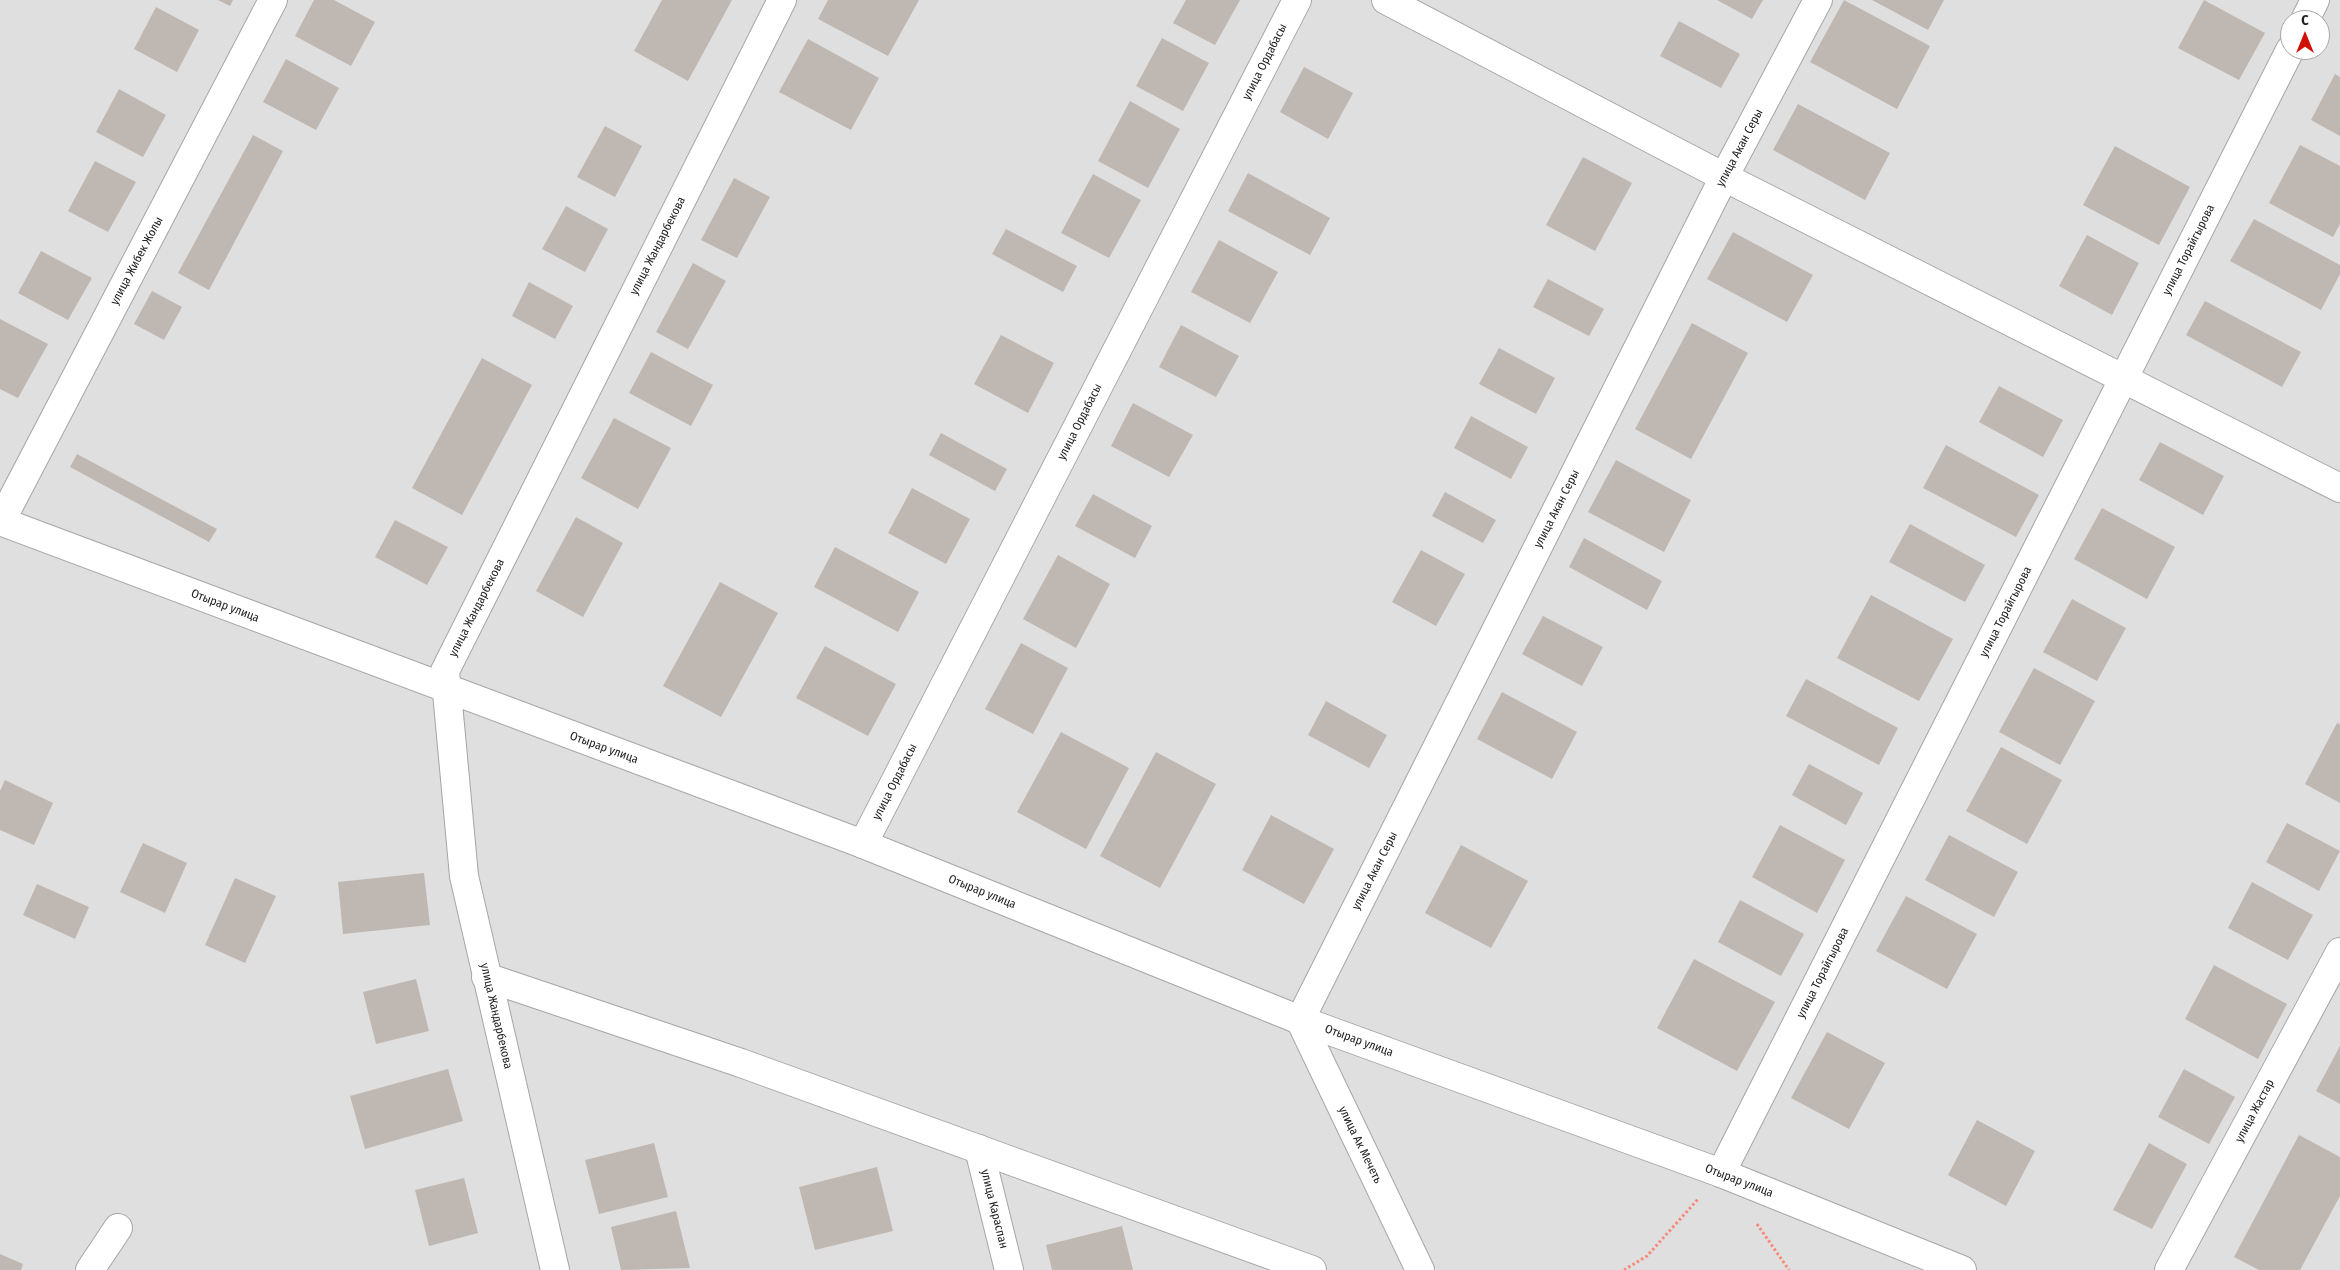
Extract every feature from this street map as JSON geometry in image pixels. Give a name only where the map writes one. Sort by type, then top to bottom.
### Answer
[{"type":"street","name":"улица Жибек Жолы","points":[[0,521],[273,0]]},
{"type":"street","name":"улица Жандарбекова","points":[[555,1270],[464,876],[445,670],[782,0]]},
{"type":"street","name":"улица Ордабасы","points":[[863,844],[1297,0]]},
{"type":"street","points":[[1386,0],[1724,177],[2340,488]]},
{"type":"street","name":"улица Акан Серы","points":[[1300,1020],[1724,177],[1818,0]]},
{"type":"street","name":"улица Торайгырова","points":[[1721,1173],[2285,60]]},
{"type":"street","name":"Отырар улица","points":[[0,521],[447,690],[863,844],[1300,1020],[1721,1173],[1962,1270]]},
{"type":"street","name":"улица Жастар","points":[[2169,1270],[2340,952]]},
{"type":"street","points":[[486,976],[979,1148],[1312,1270]]},
{"type":"street","name":"улица Ак Мечеть","points":[[1300,1020],[1420,1270]]},
{"type":"street","name":"улица Караспан","points":[[979,1148],[1009,1270]]},
{"type":"street","points":[[90,1270],[118,1228]]},
{"type":"path","points":[[1624,1270],[1646,1256],[1721,1173]]},
{"type":"path","points":[[1755,1222],[1789,1270]]},
{"type":"shaded area","points":[[0,0],[2340,0],[2340,1270],[0,1270]]},
{"type":"building","points":[[218,0],[233,0],[230,6]]},
{"type":"building","points":[[314,0],[334,0],[375,22],[351,66],[295,36]]},
{"type":"building","points":[[662,0],[732,0],[688,81],[634,51]]},
{"type":"building","points":[[828,0],[919,0],[888,56],[818,19]]},
{"type":"building","points":[[1186,0],[1240,0],[1215,45],[1173,23]]},
{"type":"building","points":[[1717,0],[1763,0],[1752,19]]},
{"type":"building","points":[[1844,0],[1930,46],[1897,109],[1810,62]]},
{"type":"building","points":[[1872,0],[1944,0],[1928,30]]},
{"type":"building","points":[[2204,0],[2265,33],[2239,80],[2178,48]]},
{"type":"building","points":[[156,7],[199,30],[177,72],[134,49]]},
{"type":"building","points":[[1679,21],[1740,54],[1721,88],[1660,56]]},
{"type":"building","points":[[1162,38],[1209,63],[1183,111],[1136,86]]},
{"type":"building","points":[[808,39],[879,78],[851,130],[779,92]]},
{"type":"building","points":[[286,59],[339,88],[316,130],[263,102]]},
{"type":"building","points":[[1304,67],[1353,93],[1328,139],[1280,112]]},
{"type":"building","points":[[2335,74],[2340,77],[2340,136],[2311,120]]},
{"type":"building","points":[[119,89],[166,115],[143,157],[96,132]]},
{"type":"building","points":[[1130,101],[1180,129],[1148,188],[1098,161]]},
{"type":"building","points":[[1798,104],[1890,153],[1865,200],[1773,150]]},
{"type":"building","points":[[605,126],[642,146],[615,197],[577,177]]},
{"type":"building","points":[[253,135],[283,151],[209,290],[178,273]]},
{"type":"building","points":[[2300,145],[2340,166],[2340,224],[2333,237],[2269,203]]},
{"type":"building","points":[[2115,146],[2190,187],[2159,245],[2083,205]]},
{"type":"building","points":[[1583,157],[1632,183],[1595,251],[1546,225]]},
{"type":"building","points":[[95,161],[136,182],[108,232],[68,211]]},
{"type":"building","points":[[1248,173],[1330,218],[1310,255],[1228,211]]},
{"type":"building","points":[[1093,174],[1141,200],[1109,258],[1061,233]]},
{"type":"building","points":[[734,178],[770,197],[737,258],[701,240]]},
{"type":"building","points":[[566,206],[608,229],[585,272],[542,249]]},
{"type":"building","points":[[2254,219],[2340,265],[2340,274],[2321,310],[2230,261]]},
{"type":"building","points":[[1006,229],[1077,266],[1063,292],[992,254]]},
{"type":"building","points":[[1733,232],[1813,275],[1787,322],[1707,279]]},
{"type":"building","points":[[2087,235],[2139,263],[2112,315],[2059,286]]},
{"type":"building","points":[[1219,240],[1278,272],[1250,323],[1191,292]]},
{"type":"building","points":[[41,251],[92,278],[68,320],[18,293]]},
{"type":"building","points":[[693,263],[726,281],[688,349],[656,332]]},
{"type":"building","points":[[1548,279],[1604,309],[1589,336],[1533,307]]},
{"type":"building","points":[[529,282],[573,306],[555,339],[512,316]]},
{"type":"building","points":[[152,291],[182,307],[164,340],[134,324]]},
{"type":"building","points":[[2205,301],[2301,352],[2282,387],[2186,335]]},
{"type":"building","points":[[0,319],[48,344],[18,398],[0,389]]},
{"type":"building","points":[[1692,323],[1748,353],[1691,459],[1635,429]]},
{"type":"building","points":[[1181,325],[1239,356],[1216,397],[1159,367]]},
{"type":"building","points":[[1001,335],[1054,363],[1028,413],[974,384]]},
{"type":"building","points":[[1499,348],[1555,378],[1536,414],[1479,384]]},
{"type":"building","points":[[651,352],[713,385],[691,426],[629,393]]},
{"type":"building","points":[[482,358],[532,385],[462,515],[412,488]]},
{"type":"building","points":[[1999,386],[2063,420],[2043,457],[1979,422]]},
{"type":"building","points":[[1133,403],[1193,435],[1169,477],[1111,446]]},
{"type":"building","points":[[1471,416],[1528,447],[1511,479],[1454,448]]},
{"type":"building","points":[[614,418],[671,448],[638,509],[581,478]]},
{"type":"building","points":[[941,433],[1007,469],[995,491],[929,455]]},
{"type":"building","points":[[2160,442],[2224,476],[2203,515],[2139,480]]},
{"type":"building","points":[[1946,445],[2039,495],[2016,537],[1923,488]]},
{"type":"building","points":[[77,454],[217,529],[209,542],[70,467]]},
{"type":"building","points":[[1616,460],[1691,500],[1664,552],[1588,512]]},
{"type":"building","points":[[912,488],[970,519],[946,564],[888,533]]},
{"type":"building","points":[[1445,492],[1496,520],[1483,543],[1432,516]]},
{"type":"building","points":[[1093,494],[1152,526],[1135,558],[1075,526]]},
{"type":"building","points":[[2102,508],[2175,547],[2147,599],[2074,559]]},
{"type":"building","points":[[576,517],[623,543],[583,617],[536,591]]},
{"type":"building","points":[[395,520],[448,547],[427,585],[375,557]]},
{"type":"building","points":[[1910,524],[1985,565],[1965,602],[1889,562]]},
{"type":"building","points":[[1584,538],[1662,581],[1647,610],[1569,567]]},
{"type":"building","points":[[835,547],[919,592],[898,632],[814,587]]},
{"type":"building","points":[[1421,550],[1465,574],[1436,626],[1392,602]]},
{"type":"building","points":[[1058,555],[1110,584],[1076,648],[1023,619]]},
{"type":"building","points":[[720,582],[778,613],[721,717],[663,686]]},
{"type":"building","points":[[1871,595],[1953,639],[1919,701],[1837,658]]},
{"type":"building","points":[[2072,599],[2126,628],[2097,681],[2043,652]]},
{"type":"building","points":[[1543,616],[1603,647],[1582,686],[1522,654]]},
{"type":"building","points":[[1021,643],[1068,668],[1033,734],[985,709]]},
{"type":"building","points":[[825,646],[896,684],[868,736],[796,698]]},
{"type":"building","points":[[2034,668],[2095,701],[2060,765],[1999,732]]},
{"type":"building","points":[[1806,679],[1898,728],[1879,765],[1786,716]]},
{"type":"building","points":[[1502,692],[1577,732],[1552,779],[1477,739]]},
{"type":"building","points":[[1326,701],[1387,735],[1369,768],[1308,735]]},
{"type":"building","points":[[2337,723],[2340,724],[2340,803],[2305,784]]},
{"type":"building","points":[[1061,732],[1129,768],[1086,849],[1017,812]]},
{"type":"building","points":[[2001,747],[2062,780],[2027,844],[1966,811]]},
{"type":"building","points":[[1156,752],[1216,784],[1160,888],[1100,856]]},
{"type":"building","points":[[1809,764],[1863,793],[1846,825],[1792,795]]},
{"type":"building","points":[[5,780],[53,803],[34,845],[0,830],[0,791]]},
{"type":"building","points":[[1271,815],[1334,849],[1304,904],[1242,870]]},
{"type":"building","points":[[2287,823],[2340,851],[2319,891],[2266,862]]},
{"type":"building","points":[[1780,825],[1845,860],[1817,913],[1752,877]]},
{"type":"building","points":[[1949,835],[2018,872],[1994,917],[1925,880]]},
{"type":"building","points":[[143,843],[187,863],[165,913],[120,892]]},
{"type":"building","points":[[1461,845],[1528,881],[1491,948],[1425,913]]},
{"type":"building","points":[[424,873],[430,925],[343,934],[338,882]]},
{"type":"building","points":[[235,878],[276,896],[245,963],[205,945]]},
{"type":"building","points":[[2252,882],[2313,915],[2288,960],[2228,928]]},
{"type":"building","points":[[37,884],[89,907],[75,939],[23,915]]},
{"type":"building","points":[[1906,896],[1977,934],[1947,989],[1876,951]]},
{"type":"building","points":[[1740,900],[1804,934],[1781,976],[1718,942]]},
{"type":"building","points":[[1694,959],[1775,1002],[1737,1071],[1657,1028]]},
{"type":"building","points":[[2214,965],[2287,1004],[2258,1059],[2185,1019]]},
{"type":"building","points":[[416,979],[429,1031],[376,1044],[363,992]]},
{"type":"building","points":[[1827,1032],[1885,1063],[1849,1129],[1791,1098]]},
{"type":"building","points":[[2340,1046],[2340,1104],[2316,1091]]},
{"type":"building","points":[[448,1069],[463,1121],[365,1149],[350,1096]]},
{"type":"building","points":[[2184,1069],[2235,1097],[2209,1144],[2158,1117]]},
{"type":"building","points":[[1977,1120],[2035,1151],[2006,1206],[1948,1175]]},
{"type":"building","points":[[2299,1135],[2340,1157],[2340,1196],[2300,1270],[2259,1270],[2234,1257]]},
{"type":"building","points":[[654,1143],[668,1197],[599,1214],[585,1160]]},
{"type":"building","points":[[2149,1143],[2187,1164],[2152,1229],[2113,1210]]},
{"type":"building","points":[[877,1167],[893,1231],[815,1250],[799,1187]]},
{"type":"building","points":[[464,1178],[478,1233],[429,1246],[415,1190]]},
{"type":"building","points":[[676,1211],[690,1268],[621,1270],[611,1227]]},
{"type":"building","points":[[1122,1226],[1133,1270],[1052,1270],[1046,1245]]},
{"type":"building","points":[[0,1254],[23,1264],[21,1270],[0,1270]]}]
